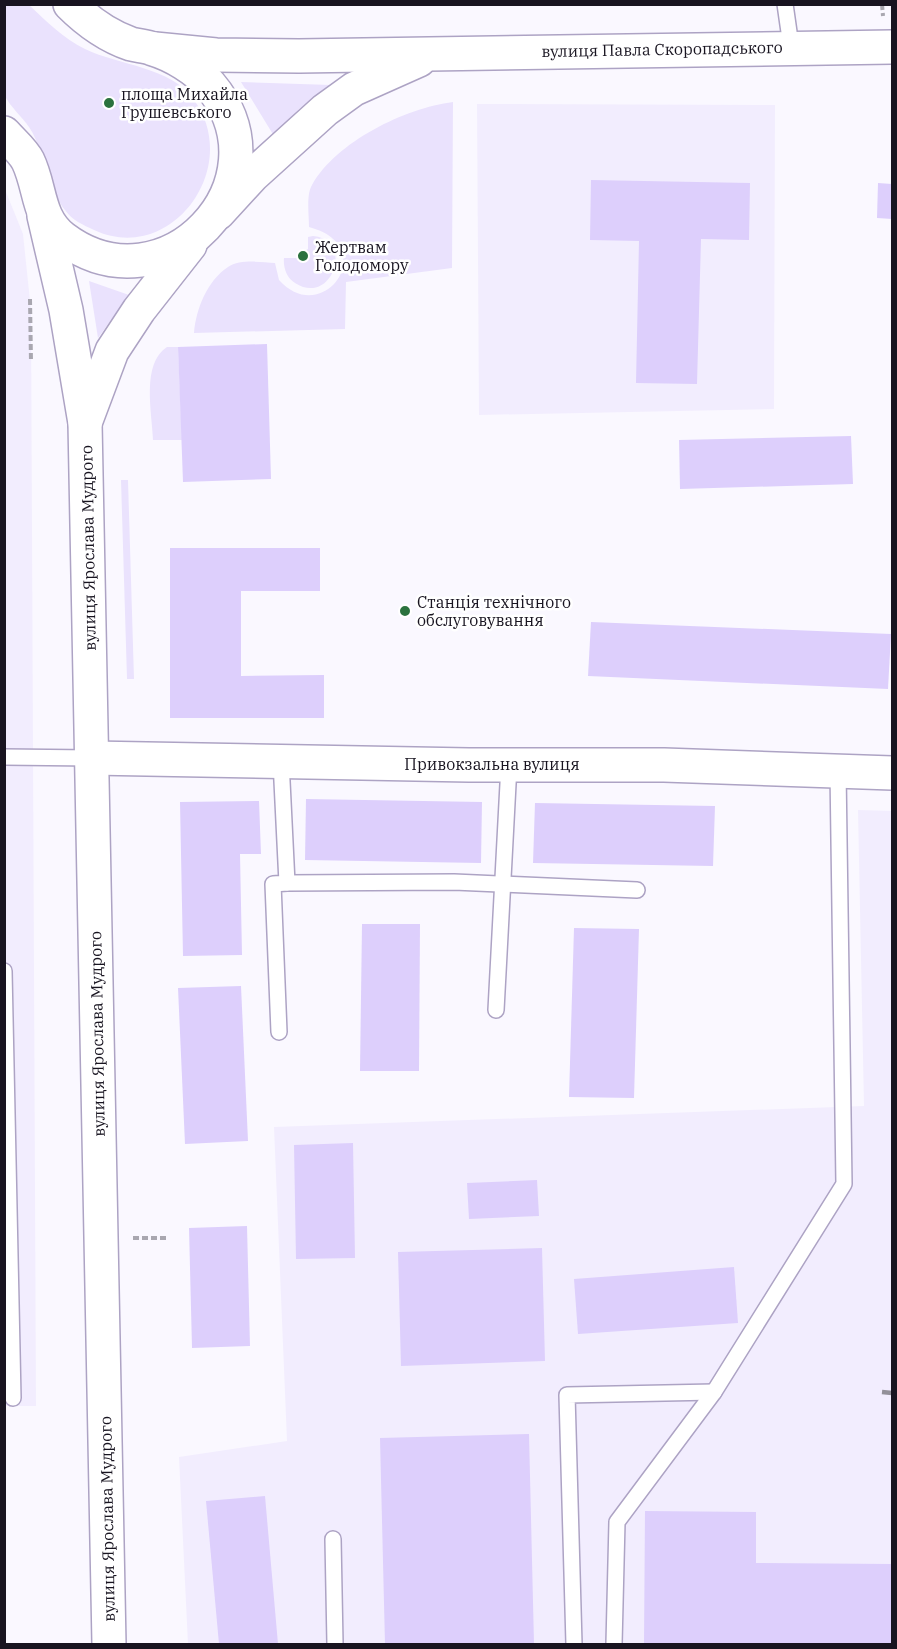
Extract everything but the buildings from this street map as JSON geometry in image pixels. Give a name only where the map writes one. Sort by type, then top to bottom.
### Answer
[{"type":"main road","points":[[4,133],[28,160],[44,216],[61,236],[84,251],[109,260],[136,262],[162,256],[178,248],[212,220],[235,173],[237,139],[228,111],[210,85],[192,68],[154,49],[132,44],[107,33],[70,4]]},
{"type":"main road","name":"вулиця Павла Скоропадського","points":[[154,49],[216,55],[432,54],[791,46],[888,34]]},
{"type":"main road","name":"вулиця Павла Скоропадського","points":[[212,220],[252,176],[325,110],[354,89],[432,54]]},
{"type":"main road","name":"вулиця Ярослава Мудрого","points":[[44,216],[66,310],[85,423],[109,1644]]},
{"type":"main road","name":"вулиця Ярослава Мудрого","points":[[85,423],[112,351],[157,286],[212,220]]},
{"type":"main road","name":"Привокзальна вулиця","points":[[92,758],[509,765],[664,765],[892,773]]},
{"type":"lane","points":[[785,4],[791,46]]},
{"type":"lane","points":[[4,757],[92,758]]},
{"type":"lane","points":[[281,760],[287,883]]},
{"type":"lane","points":[[496,1010],[509,765]]},
{"type":"lane","points":[[614,1644],[617,1522],[714,1392],[844,1184],[838,771]]},
{"type":"lane","points":[[279,1032],[273,884],[503,884],[637,890]]},
{"type":"lane","points":[[4,971],[13,1398]]},
{"type":"lane","points":[[574,1644],[567,1395],[714,1392]]},
{"type":"lane","points":[[333,1539],[336,1644]]},
{"type":"path","points":[[882,4],[888,34]]},
{"type":"path","points":[[31,310],[31,362]]},
{"type":"path","points":[[134,1238],[166,1238]]},
{"type":"shaded area","name":"площа Михайла Грушевського","points":[[4,5],[29,5],[77,45],[99,55],[158,73],[184,89],[194,100],[207,126],[210,154],[204,180],[191,204],[172,222],[149,234],[122,237],[94,230],[68,214],[57,197],[44,158],[32,133],[5,95]]},
{"type":"shaded area","points":[[241,82],[331,85],[299,109],[274,136]]},
{"type":"shaded area","points":[[453,102],[452,268],[346,282],[345,329],[194,333],[197,315],[204,296],[214,280],[233,264],[275,263],[279,280],[296,293],[313,295],[327,290],[338,279],[343,265],[341,250],[330,237],[309,227],[308,200],[312,185],[323,169],[355,141],[414,111]]},
{"type":"shaded area","points":[[477,104],[775,105],[774,409],[479,415]]},
{"type":"shaded area","points":[[4,187],[23,234],[31,310],[36,1406],[4,1406]]},
{"type":"shaded area","points":[[313,236],[326,240],[333,248],[336,259],[334,270],[328,279],[319,286],[308,288],[295,283],[288,276],[284,258],[296,258],[308,249],[308,237]]},
{"type":"shaded area","points":[[89,281],[129,295],[98,338]]},
{"type":"shaded area","points":[[167,347],[178,347],[182,440],[153,440],[150,403],[151,377],[159,355]]},
{"type":"shaded area","points":[[121,480],[128,480],[134,679],[127,679]]},
{"type":"shaded area","points":[[858,810],[892,811],[892,1644],[188,1644],[179,1457],[287,1441],[274,1127],[864,1106]]},
{"type":"railway","points":[[882,1392],[892,1393]]},
{"type":"place","name":"площа Михайла Грушевського","points":[[109,103]]},
{"type":"place","name":"Жертвам Голодомору","points":[[303,256]]},
{"type":"place","name":"Станція технічного обслуговування","points":[[405,611]]}]
